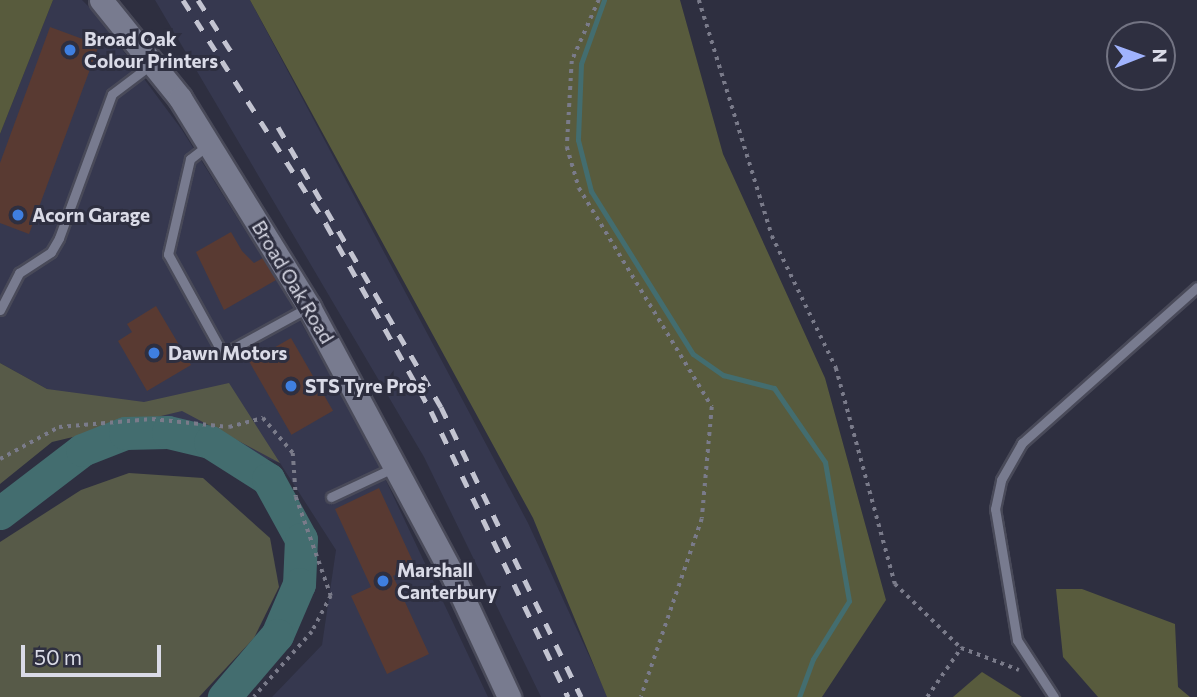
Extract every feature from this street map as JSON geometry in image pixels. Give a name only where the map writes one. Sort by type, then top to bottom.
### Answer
[{"type":"street","name":"Broad Oak Road","points":[[101,0],[154,62],[309,307],[396,467],[509,697]]},
{"type":"lane","points":[[0,310],[19,273],[59,238],[112,94],[154,62]]},
{"type":"lane","points":[[208,145],[190,159],[168,254],[223,354],[309,307]]},
{"type":"lane","points":[[1054,697],[1034,675],[1017,640],[1001,567],[995,509],[1001,480],[1022,443],[1197,286]]},
{"type":"lane","points":[[331,497],[396,467]]},
{"type":"path","points":[[599,0],[572,61],[567,147],[579,188],[712,407],[702,519],[641,697]]},
{"type":"path","points":[[699,0],[772,236],[836,368],[895,584],[961,648],[1034,675]]},
{"type":"path","points":[[0,459],[59,427],[152,419],[229,427],[263,418],[293,453],[296,497],[331,596],[312,632],[254,697]]},
{"type":"path","points":[[927,697],[961,648]]},
{"type":"shaded area","points":[[53,0],[82,0],[96,14],[182,130],[287,297],[372,451],[488,697],[272,697],[322,645],[336,550],[280,463],[47,389],[0,363],[0,134]]},
{"type":"shaded area","points":[[155,0],[250,0],[528,523],[608,697],[541,697],[424,457]]},
{"type":"green space","points":[[0,0],[53,0],[0,134]]},
{"type":"green space","points":[[250,0],[680,0],[723,154],[825,378],[886,600],[822,697],[607,697],[533,518]]},
{"type":"green space","points":[[0,363],[47,389],[144,402],[229,383],[280,463],[182,411],[52,442],[0,484]]},
{"type":"green space","points":[[129,473],[203,478],[270,538],[279,587],[254,638],[199,697],[0,697],[0,542],[81,490]]},
{"type":"green space","points":[[1056,589],[1082,589],[1175,624],[1178,687],[1190,697],[1098,697],[1063,657]]},
{"type":"green space","points":[[982,672],[1022,697],[953,697]]},
{"type":"building","points":[[50,27],[99,45],[29,234],[0,223],[0,163]]},
{"type":"building","points":[[231,232],[242,251],[254,263],[263,258],[276,280],[224,310],[196,252]]},
{"type":"building","name":"Dawn Motors","points":[[156,306],[191,365],[147,391],[118,341],[132,332],[127,324]]},
{"type":"building","name":"STS Tyre Pros","points":[[291,338],[333,411],[291,435],[249,362]]},
{"type":"building","points":[[379,488],[415,566],[393,576],[429,654],[387,674],[351,596],[371,587],[335,509]]},
{"type":"waterway","points":[[604,0],[581,64],[578,140],[591,191],[693,354],[723,375],[774,388],[825,462],[849,601],[813,659],[799,697]]},
{"type":"waterway","points":[[0,513],[82,450],[125,433],[168,432],[210,442],[268,479],[301,539],[299,584],[277,635],[224,697]]},
{"type":"railway","points":[[183,0],[326,224],[431,411],[568,697]]},
{"type":"railway","points":[[198,0],[232,53]]},
{"type":"railway","points":[[278,127],[441,407],[581,697]]},
{"type":"place","name":"Broad Oak Colour Printers","points":[[70,50]]},
{"type":"place","name":"Acorn Garage","points":[[18,215]]},
{"type":"place","name":"Dawn Motors","points":[[154,353]]},
{"type":"place","name":"STS Tyre Pros","points":[[291,386]]},
{"type":"place","name":"Marshall Canterbury","points":[[383,581]]}]
